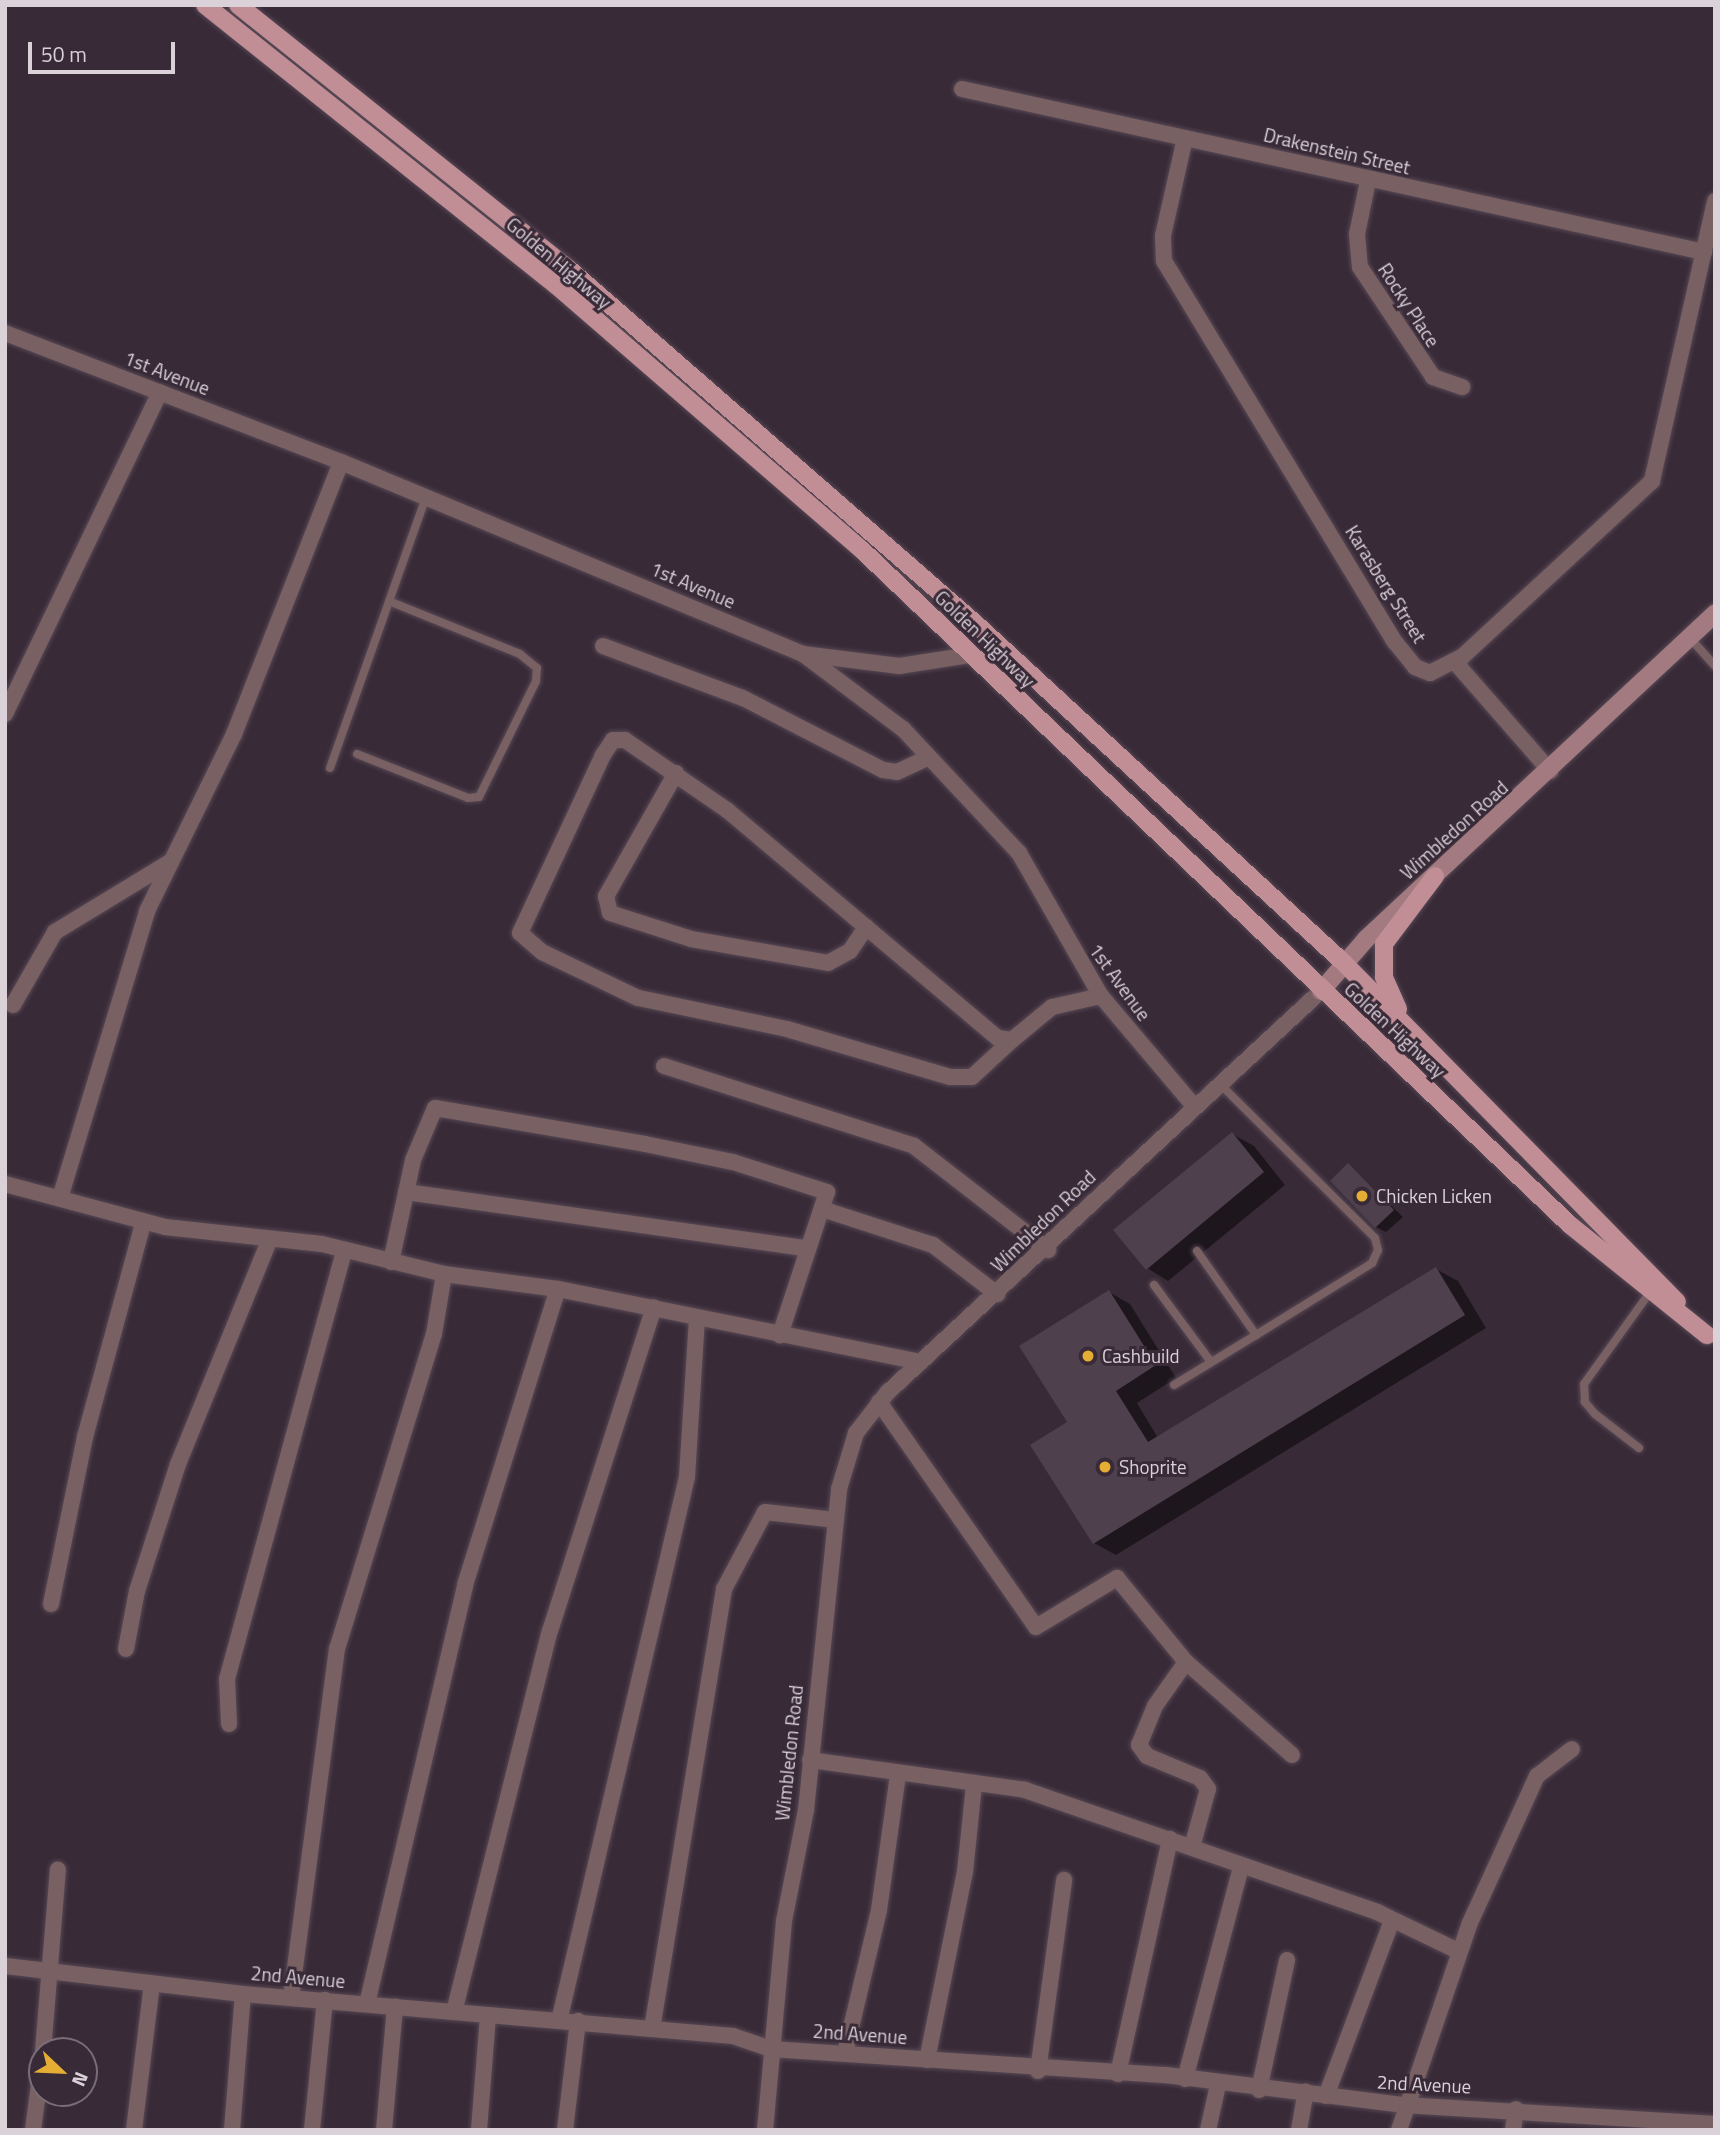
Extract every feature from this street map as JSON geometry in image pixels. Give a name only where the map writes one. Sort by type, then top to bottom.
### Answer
[{"type":"main road","name":"Golden Highway","points":[[205,5],[556,285],[862,550],[1321,991],[1570,1225],[1711,1339]]},
{"type":"main road","name":"Golden Highway","points":[[238,5],[569,269],[773,443],[1344,963],[1586,1203],[1711,1339]]},
{"type":"main road","points":[[1407,1026],[1384,977],[1384,943],[1435,876]]},
{"type":"street","name":"Drakenstein Street","points":[[962,89],[1368,181],[1704,252]]},
{"type":"street","name":"Karasberg Street","points":[[1185,138],[1163,236],[1164,261],[1410,663],[1430,673],[1455,662],[1652,481],[1715,201]]},
{"type":"street","name":"Rocky Place","points":[[1368,181],[1357,234],[1360,267],[1433,377],[1462,387]]},
{"type":"street","name":"1st Avenue","points":[[5,333],[341,462],[803,654],[903,729],[925,760],[1019,853],[1101,996],[1194,1105]]},
{"type":"street","points":[[5,714],[160,393]]},
{"type":"street","points":[[60,1198],[147,911],[234,734],[341,462]]},
{"type":"street","name":"Wimbledon Road","points":[[765,2130],[771,2049],[810,1760],[835,1520],[851,1445],[879,1402],[1048,1250],[1194,1105],[1321,991],[1344,963],[1715,613]]},
{"type":"street","points":[[603,646],[743,698],[883,769],[897,772],[925,760]]},
{"type":"street","points":[[803,654],[899,666],[971,655]]},
{"type":"street","points":[[1455,662],[1550,771]]},
{"type":"street","points":[[1012,1040],[974,1022],[866,928],[676,773],[630,742],[613,740],[527,912],[523,940],[638,998],[787,1029],[950,1077],[972,1077],[1052,1007],[1101,996]]},
{"type":"street","points":[[676,773],[606,896],[610,913],[691,939],[828,963],[850,951],[866,928]]},
{"type":"street","points":[[13,1005],[55,932],[170,862]]},
{"type":"street","points":[[664,1066],[915,1146],[1048,1250]]},
{"type":"street","points":[[391,1262],[421,1130],[435,1108],[733,1162],[819,1185],[827,1192],[806,1248],[780,1335]]},
{"type":"street","points":[[5,1184],[143,1223],[344,1250],[444,1274],[558,1289],[921,1362]]},
{"type":"street","points":[[406,1192],[806,1248]]},
{"type":"street","points":[[822,1209],[933,1245],[997,1294]]},
{"type":"street","points":[[51,1604],[85,1437],[143,1223]]},
{"type":"street","points":[[127,1649],[136,1591],[178,1464],[270,1239]]},
{"type":"street","points":[[229,1724],[227,1679],[344,1250]]},
{"type":"street","points":[[290,1998],[337,1649],[434,1334],[444,1274]]},
{"type":"street","points":[[367,2004],[465,1585],[558,1289]]},
{"type":"street","points":[[454,2012],[550,1631],[654,1307]]},
{"type":"street","points":[[559,2021],[687,1477],[697,1317]]},
{"type":"street","points":[[879,1402],[1036,1627],[1117,1578],[1186,1662],[1292,1755]]},
{"type":"street","points":[[652,2029],[723,1589],[765,1512],[835,1520]]},
{"type":"street","points":[[1186,1662],[1155,1706],[1139,1745],[1147,1756],[1200,1778],[1208,1789],[1192,1847]]},
{"type":"street","points":[[1399,2130],[1404,2105],[1458,1951],[1537,1776],[1572,1749]]},
{"type":"street","points":[[810,1760],[974,1786],[1025,1790],[1170,1839],[1392,1920],[1458,1951]]},
{"type":"street","points":[[845,2053],[878,1910],[898,1774]]},
{"type":"street","points":[[927,2060],[965,1872],[974,1786]]},
{"type":"street","points":[[1118,2074],[1170,1839]]},
{"type":"street","points":[[1185,2079],[1241,1867]]},
{"type":"street","points":[[46,2037],[54,1971],[58,1870]]},
{"type":"street","points":[[1038,2071],[1064,1881]]},
{"type":"street","points":[[1326,2096],[1392,1920]]},
{"type":"street","points":[[1259,2091],[1287,1960]]},
{"type":"street","name":"2nd Avenue","points":[[5,1966],[243,1994],[733,2036],[771,2049],[1038,2071],[1185,2079],[1259,2091],[1306,2092],[1404,2105],[1516,2109],[1617,2122],[1715,2123]]},
{"type":"street","points":[[134,2130],[152,1984]]},
{"type":"street","points":[[232,2130],[243,1994]]},
{"type":"street","points":[[312,2130],[324,2000]]},
{"type":"street","points":[[384,2130],[395,2006]]},
{"type":"street","points":[[480,2130],[488,2015]]},
{"type":"street","points":[[565,2130],[578,2021]]},
{"type":"street","points":[[1208,2130],[1218,2085]]},
{"type":"street","points":[[1300,2130],[1306,2092]]},
{"type":"street","points":[[33,2130],[36,2107]]},
{"type":"street","points":[[1513,2130],[1516,2109]]},
{"type":"lane","points":[[330,768],[426,497]]},
{"type":"lane","points":[[357,754],[468,798],[479,797],[536,681],[537,668],[520,654],[389,601]]},
{"type":"lane","points":[[1688,636],[1715,666]]},
{"type":"lane","points":[[1174,1385],[1372,1263],[1378,1250],[1375,1237],[1219,1083]]},
{"type":"lane","points":[[1197,1251],[1256,1335]]},
{"type":"lane","points":[[1154,1285],[1211,1362]]},
{"type":"lane","points":[[1639,1448],[1595,1414],[1585,1402],[1584,1384],[1650,1292]]},
{"type":"building","points":[[1232,1132],[1264,1172],[1146,1270],[1113,1230]]},
{"type":"building","name":"Chicken Licken","points":[[1348,1163],[1394,1210],[1375,1228],[1330,1181]]},
{"type":"building","points":[[1436,1267],[1465,1315],[1093,1544],[1030,1445],[1067,1422],[1019,1346],[1109,1290],[1156,1365],[1116,1391],[1148,1442]]},
{"type":"place","name":"Chicken Licken","points":[[1362,1196]]},
{"type":"place","name":"Cashbuild","points":[[1088,1356]]},
{"type":"place","name":"Shoprite","points":[[1105,1467]]}]
